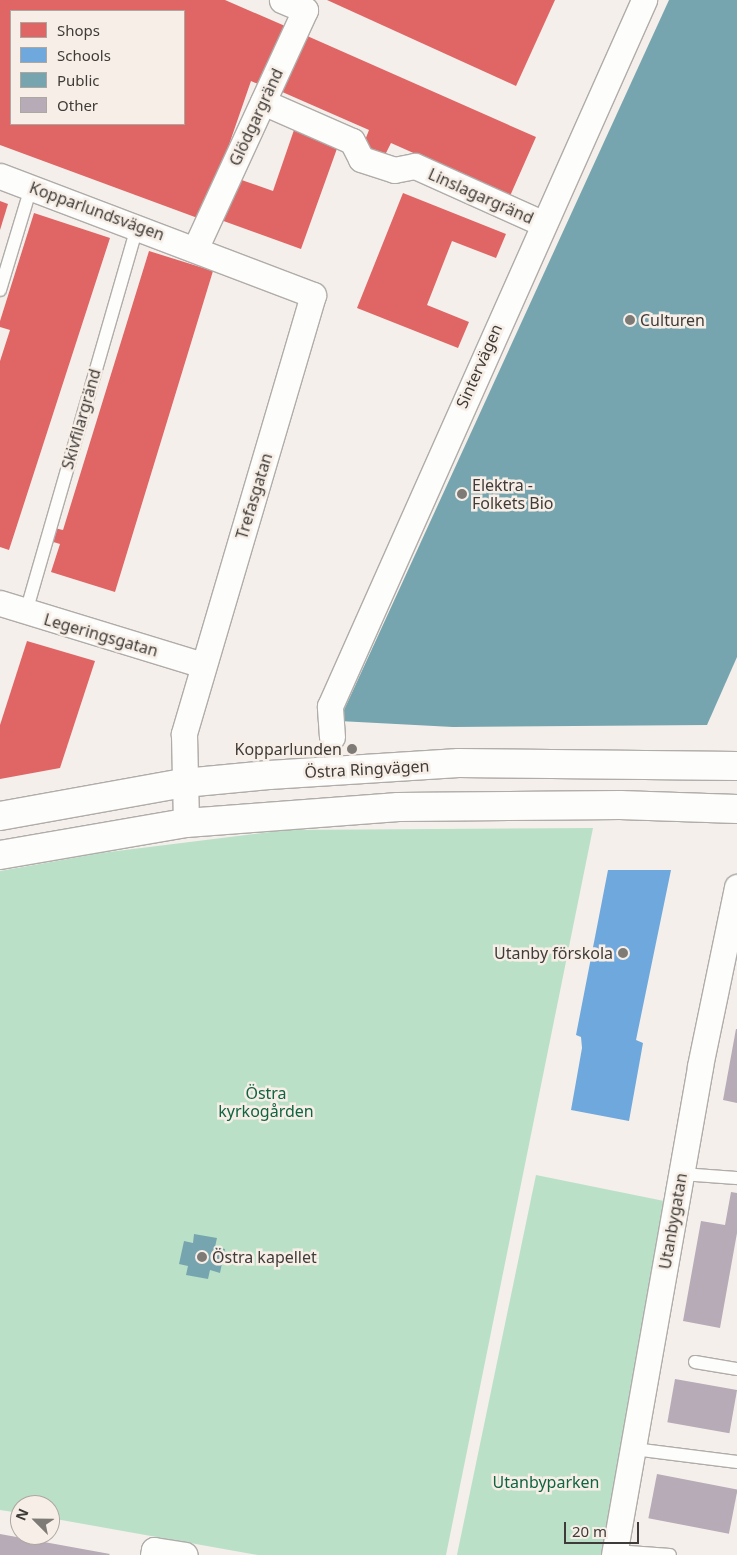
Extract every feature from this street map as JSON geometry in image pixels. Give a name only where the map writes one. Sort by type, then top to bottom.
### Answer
[{"type":"main road","name":"Östra Ringvägen","points":[[0,816],[184,783],[460,763],[737,766]]},
{"type":"main road","points":[[0,855],[186,824],[398,807],[620,804],[737,809]]},
{"type":"street","name":"Glödgargränd","points":[[195,247],[305,10],[282,0]]},
{"type":"street","name":"Sintervägen","points":[[332,737],[330,706],[542,223],[644,0]]},
{"type":"street","name":"Linslagargränd","points":[[263,102],[352,141],[360,159],[394,170],[415,166],[542,223]]},
{"type":"street","name":"Kopparlundsvägen","points":[[0,176],[195,247]]},
{"type":"street","name":"Trefasgatan","points":[[186,824],[184,734],[313,295],[195,247]]},
{"type":"street","name":"Legeringsgatan","points":[[0,603],[203,665]]},
{"type":"street","name":"Utanbygatan","points":[[615,1553],[682,1174],[737,887]]},
{"type":"street","points":[[153,1552],[185,1555]]},
{"type":"lane","points":[[0,290],[31,187]]},
{"type":"lane","name":"Skivfilargränd","points":[[26,612],[137,227]]},
{"type":"lane","points":[[682,1174],[737,1178]]},
{"type":"lane","points":[[695,1362],[737,1369]]},
{"type":"lane","points":[[634,1450],[737,1462]]},
{"type":"lane","points":[[615,1553],[670,1555]]},
{"type":"green space","name":"Östra kyrkogården","points":[[593,828],[446,1555],[258,1555],[60,1520],[60,1495],[10,1495],[10,1512],[0,1510],[0,871],[101,853],[286,830]]},
{"type":"green space","name":"Utanbyparken","points":[[536,1175],[669,1202],[606,1555],[457,1555]]},
{"type":"building: Shops","points":[[0,0],[225,0],[292,29],[265,87],[251,81],[203,220],[0,145]]},
{"type":"building: Shops","points":[[327,0],[555,0],[516,86]]},
{"type":"building: Shops","points":[[305,35],[536,137],[510,196],[391,143],[384,157],[362,148],[369,130],[280,91]]},
{"type":"building: Shops","points":[[295,127],[339,143],[301,249],[218,219],[233,177],[273,191]]},
{"type":"building: Shops","points":[[403,193],[506,234],[496,258],[452,241],[427,305],[469,322],[458,348],[357,308]]},
{"type":"building: Shops","points":[[0,201],[8,204],[0,230]]},
{"type":"building: Shops","points":[[34,213],[110,238],[9,550],[0,547],[0,361],[10,330],[0,327],[0,321]]},
{"type":"building: Shops","points":[[149,251],[213,271],[115,592],[51,572],[60,544],[50,541],[54,528],[63,530]]},
{"type":"building: Shops","points":[[27,641],[95,661],[60,768],[0,779],[0,725]]},
{"type":"building: Schools","name":"Utanby förskola","points":[[608,870],[671,870],[636,1040],[643,1043],[629,1121],[571,1110],[582,1048],[581,1037],[576,1035]]},
{"type":"building: Public","name":"Culturen","points":[[669,0],[737,0],[737,657],[707,725],[453,727],[339,721]]},
{"type":"building: Public","name":"Östra kapellet","points":[[194,1234],[217,1238],[215,1247],[225,1249],[220,1273],[210,1270],[208,1279],[186,1275],[188,1266],[179,1264],[184,1241],[193,1243]]},
{"type":"building: Other","points":[[737,1029],[737,1103],[723,1100]]},
{"type":"building: Other","points":[[731,1192],[737,1193],[737,1233],[720,1328],[683,1321],[701,1221],[725,1225]]},
{"type":"building: Other","points":[[675,1379],[737,1390],[729,1433],[667,1422]]},
{"type":"building: Other","points":[[657,1474],[737,1490],[729,1534],[648,1518]]},
{"type":"building: Other","points":[[0,1534],[10,1536],[10,1545],[60,1545],[110,1554],[109,1555],[0,1555]]},
{"type":"place","name":"Culturen","points":[[630,320]]},
{"type":"place","name":"Elektra - Folkets Bio","points":[[462,494]]},
{"type":"place","name":"Kopparlunden","points":[[352,749]]},
{"type":"place","name":"Utanby förskola","points":[[623,953]]},
{"type":"place","name":"Östra kapellet","points":[[202,1257]]}]
